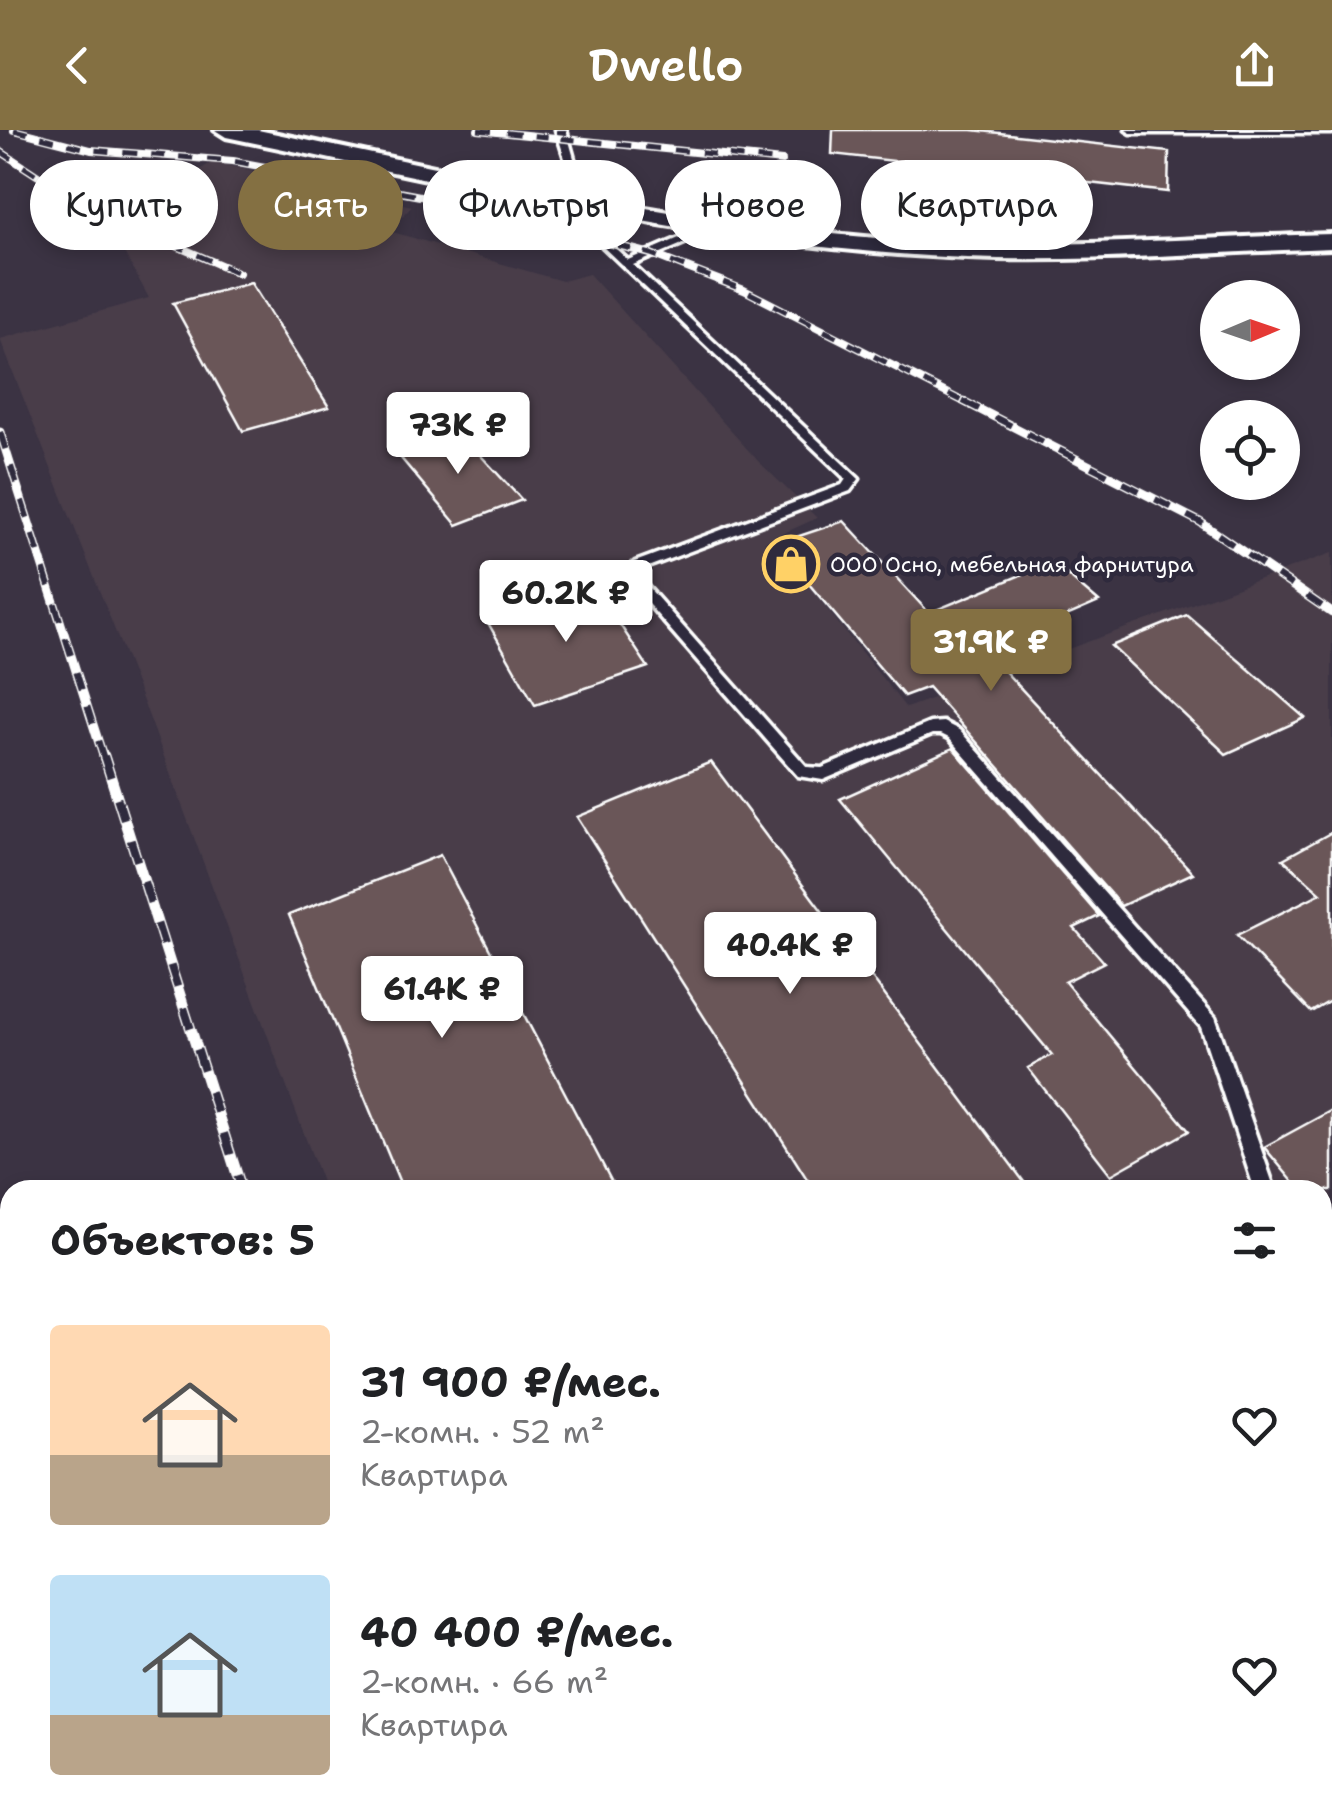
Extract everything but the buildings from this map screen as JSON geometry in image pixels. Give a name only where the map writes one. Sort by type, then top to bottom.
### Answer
[{"type":"street","points":[[226,130],[423,170]]},
{"type":"street","points":[[841,240],[969,251],[1332,241]]},
{"type":"lane","points":[[561,130],[570,160]]},
{"type":"lane","points":[[1130,130],[1332,130]]},
{"type":"lane","points":[[629,263],[665,247]]},
{"type":"lane","points":[[615,250],[853,483],[640,565],[632,571],[634,579],[803,772],[822,774],[930,729],[943,728],[954,734],[1209,1023],[1262,1180]]},
{"type":"shaded area","points":[[218,163],[238,168],[238,250],[403,250],[403,235],[423,241],[423,250],[455,250],[562,281],[589,274],[758,461],[817,518],[764,542],[791,564],[906,708],[1332,553],[1332,1180],[321,1180],[150,719],[0,339],[149,298],[123,250],[218,250]]},
{"type":"railway","points":[[14,130],[91,150],[233,161],[436,199],[651,254],[744,290],[968,404]]},
{"type":"railway","points":[[478,130],[772,160]]},
{"type":"railway","points":[[0,151],[84,206],[239,273]]},
{"type":"railway","points":[[963,401],[1200,522],[1332,613]]},
{"type":"railway","points":[[0,432],[104,759]]},
{"type":"railway","points":[[104,756],[239,1180]]},
{"type":"place","name":"ООО Осно, мебельная фарнитура","points":[[791,564]]}]
